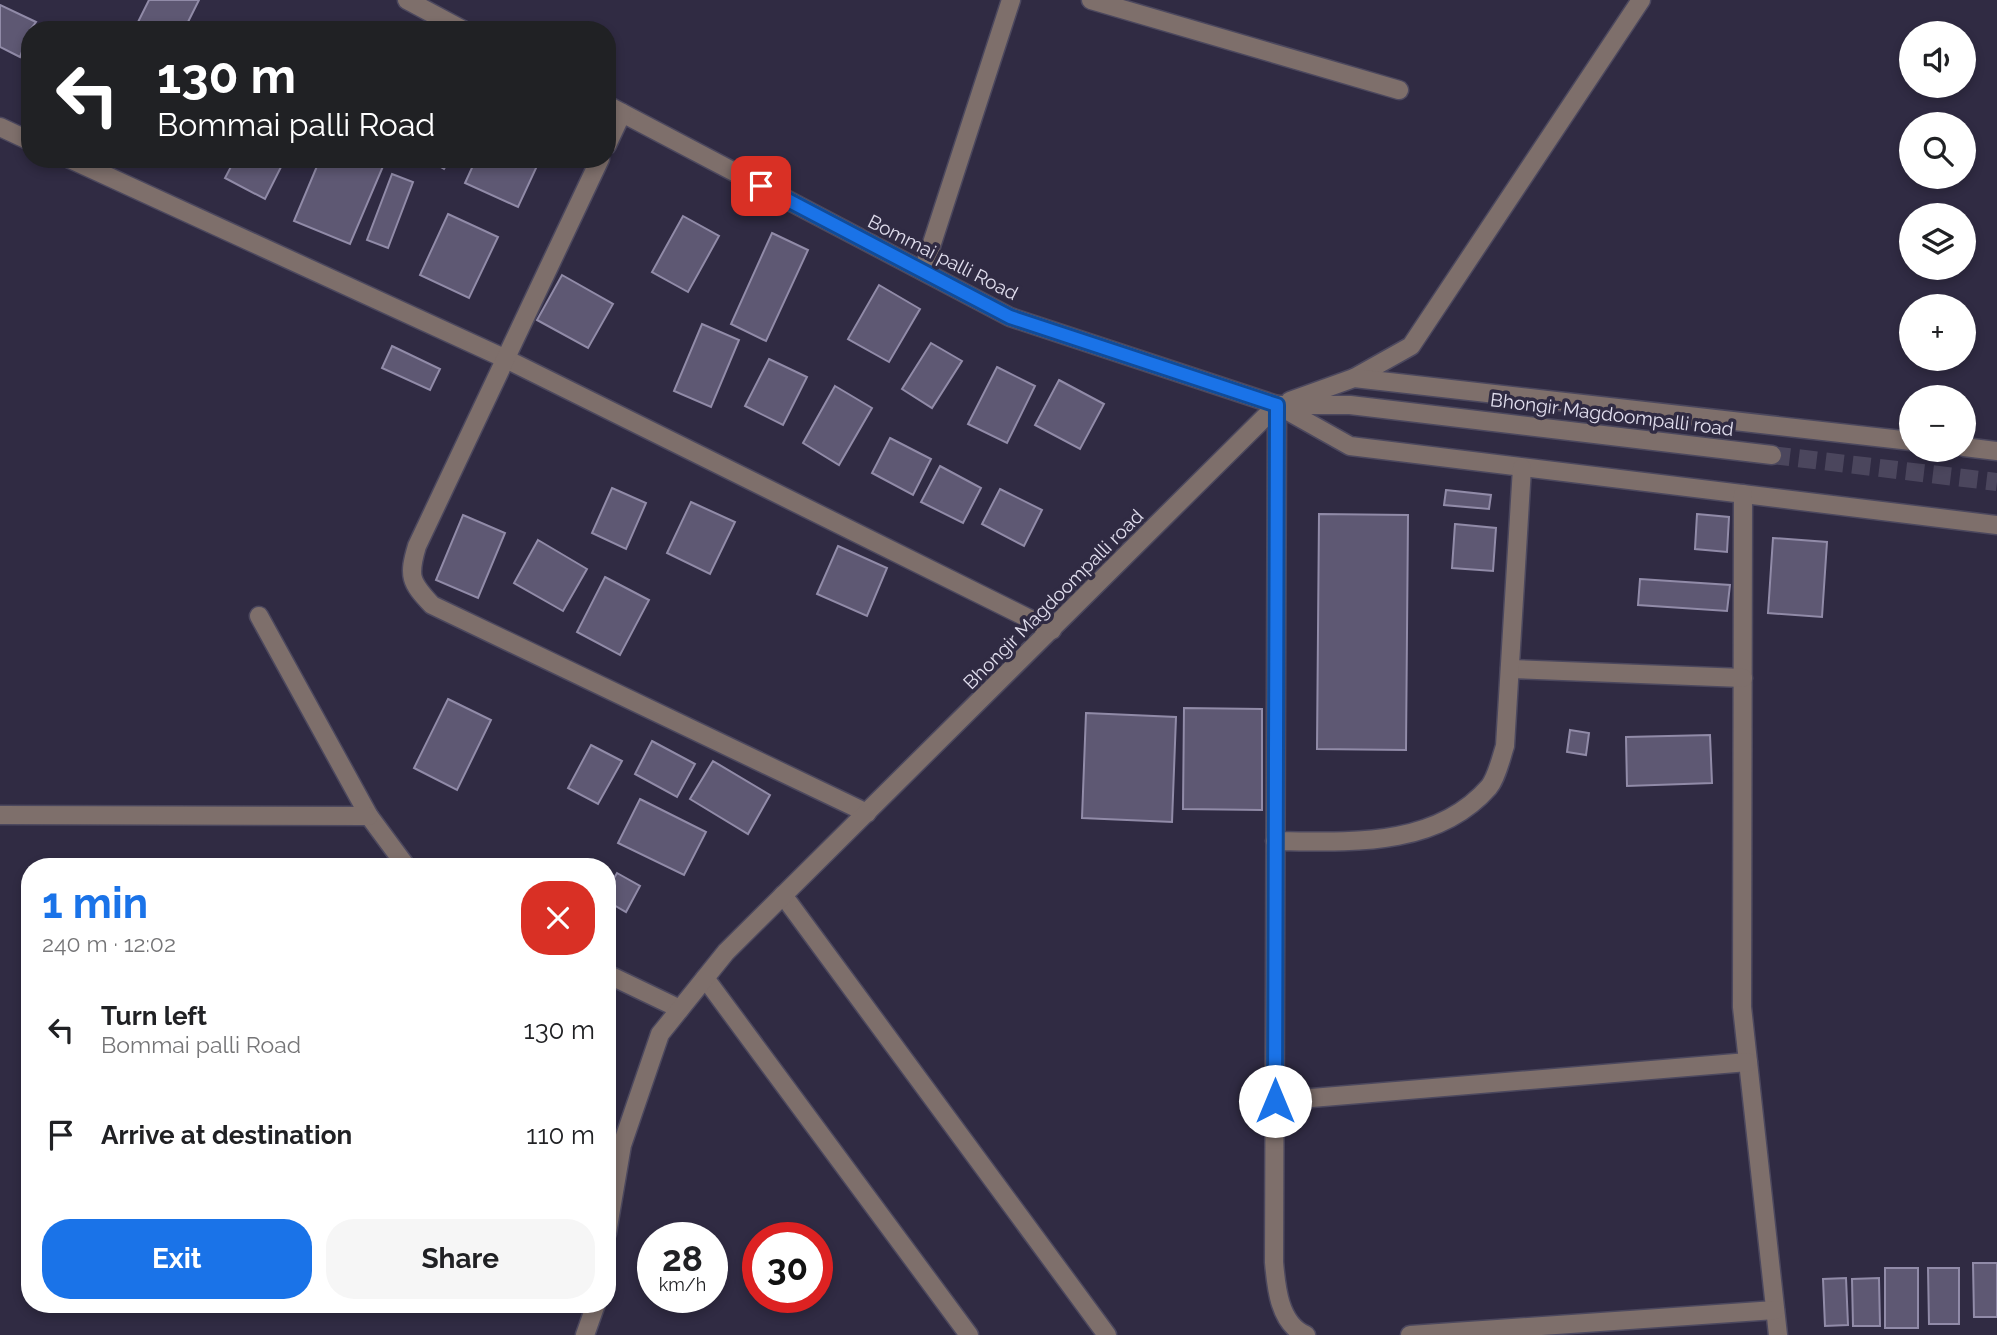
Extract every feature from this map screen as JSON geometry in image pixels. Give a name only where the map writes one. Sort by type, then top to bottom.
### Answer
[{"type":"street","points":[[407,0],[446,21]]},
{"type":"street","points":[[923,271],[1011,0]]},
{"type":"street","points":[[1091,0],[1399,90]]},
{"type":"street","points":[[1277,405],[1354,379],[1411,346],[1640,0]]},
{"type":"street","name":"Bommai palli Road","points":[[616,110],[1010,317],[1277,405]]},
{"type":"street","points":[[0,127],[21,137]]},
{"type":"street","points":[[90,168],[506,359],[1052,630]]},
{"type":"street","points":[[596,168],[417,545],[411,566],[414,585],[432,605],[867,813]]},
{"type":"street","points":[[1354,379],[1899,440]]},
{"type":"street","points":[[1277,405],[1350,446],[1997,525]]},
{"type":"street","points":[[1277,405],[1274,1262],[1276,1291],[1284,1313],[1297,1332],[1306,1335]]},
{"type":"street","name":"Bhongir Magdoompalli road","points":[[616,1181],[622,1146],[660,1034],[726,952],[1277,405],[1350,405],[1772,454]]},
{"type":"street","points":[[1976,448],[1997,451]]},
{"type":"street","points":[[1275,841],[1344,842],[1410,835],[1454,817],[1490,785],[1505,746],[1522,468]]},
{"type":"street","points":[[1743,494],[1742,1007],[1778,1335]]},
{"type":"street","points":[[259,616],[369,816],[400,858]]},
{"type":"street","points":[[1510,669],[1743,678]]},
{"type":"street","points":[[0,815],[369,816]]},
{"type":"street","points":[[783,895],[1107,1335]]},
{"type":"street","points":[[616,978],[680,1009]]},
{"type":"street","points":[[705,978],[969,1335]]},
{"type":"street","points":[[1275,1101],[1748,1062]]},
{"type":"street","points":[[1410,1335],[1775,1310]]},
{"type":"street","points":[[585,1335],[593,1313]]},
{"type":"building","points":[[149,0],[199,0],[188,21],[138,21]]},
{"type":"building","points":[[0,5],[34,21],[21,21],[20,57],[0,47]]},
{"type":"building","points":[[230,168],[280,168],[265,199],[225,178]]},
{"type":"building","points":[[316,168],[382,168],[350,244],[294,221]]},
{"type":"building","points":[[472,168],[536,168],[518,207],[465,183]]},
{"type":"building","points":[[392,174],[413,182],[388,248],[367,240]]},
{"type":"building","points":[[448,214],[498,237],[469,298],[420,275]]},
{"type":"building","points":[[683,216],[719,236],[688,292],[652,272]]},
{"type":"building","points":[[772,233],[808,250],[766,341],[731,324]]},
{"type":"building","points":[[562,275],[613,304],[588,348],[537,320]]},
{"type":"building","points":[[879,285],[920,309],[889,362],[848,339]]},
{"type":"building","points":[[702,324],[739,340],[711,407],[674,391]]},
{"type":"building","points":[[931,343],[962,361],[932,408],[902,389]]},
{"type":"building","points":[[392,346],[440,369],[430,390],[382,368]]},
{"type":"building","points":[[769,359],[807,377],[783,425],[745,406]]},
{"type":"building","points":[[997,367],[1035,386],[1007,443],[968,424]]},
{"type":"building","points":[[1059,380],[1104,404],[1080,449],[1035,425]]},
{"type":"building","points":[[835,386],[872,408],[839,465],[803,443]]},
{"type":"building","points":[[890,438],[931,459],[913,495],[872,473]]},
{"type":"building","points":[[940,466],[981,488],[963,523],[921,502]]},
{"type":"building","points":[[612,488],[646,503],[626,549],[592,533]]},
{"type":"building","points":[[1000,489],[1042,510],[1024,546],[982,524]]},
{"type":"building","points":[[1446,490],[1491,495],[1489,509],[1444,505]]},
{"type":"building","points":[[691,502],[735,522],[710,574],[667,553]]},
{"type":"building","points":[[1319,514],[1408,515],[1406,750],[1317,749]]},
{"type":"building","points":[[1697,514],[1729,517],[1727,552],[1695,549]]},
{"type":"building","points":[[463,515],[505,533],[478,598],[436,580]]},
{"type":"building","points":[[1455,524],[1496,528],[1493,571],[1452,568]]},
{"type":"building","points":[[1773,538],[1827,542],[1822,617],[1768,613]]},
{"type":"building","points":[[538,540],[587,569],[563,611],[514,583]]},
{"type":"building","points":[[838,546],[887,568],[867,616],[817,594]]},
{"type":"building","points":[[605,577],[649,600],[620,655],[577,632]]},
{"type":"building","points":[[1640,579],[1730,585],[1727,611],[1638,605]]},
{"type":"building","points":[[448,699],[491,720],[457,790],[414,768]]},
{"type":"building","points":[[1184,708],[1262,709],[1262,810],[1183,809]]},
{"type":"building","points":[[1086,713],[1176,717],[1172,822],[1082,818]]},
{"type":"building","points":[[1570,730],[1589,733],[1586,755],[1567,752]]},
{"type":"building","points":[[1710,735],[1712,783],[1627,786],[1626,737]]},
{"type":"building","points":[[652,741],[695,764],[677,797],[635,774]]},
{"type":"building","points":[[591,745],[622,761],[598,804],[568,788]]},
{"type":"building","points":[[713,761],[770,795],[748,834],[690,799]]},
{"type":"building","points":[[640,799],[706,832],[684,875],[618,843]]},
{"type":"building","points":[[616,875],[640,886],[626,912],[616,906]]},
{"type":"building","points":[[1973,1263],[1997,1263],[1997,1317],[1974,1317]]},
{"type":"building","points":[[1885,1268],[1918,1268],[1918,1328],[1885,1328]]},
{"type":"building","points":[[1928,1268],[1959,1268],[1959,1324],[1929,1324]]},
{"type":"building","points":[[1846,1278],[1848,1325],[1825,1326],[1823,1279]]},
{"type":"building","points":[[1879,1278],[1880,1326],[1853,1326],[1852,1279]]},
{"type":"tunnel","points":[[1772,455],[1997,482]]},
{"type":"route","points":[[761,186],[1010,317],[1277,405],[1275,1101]]}]
